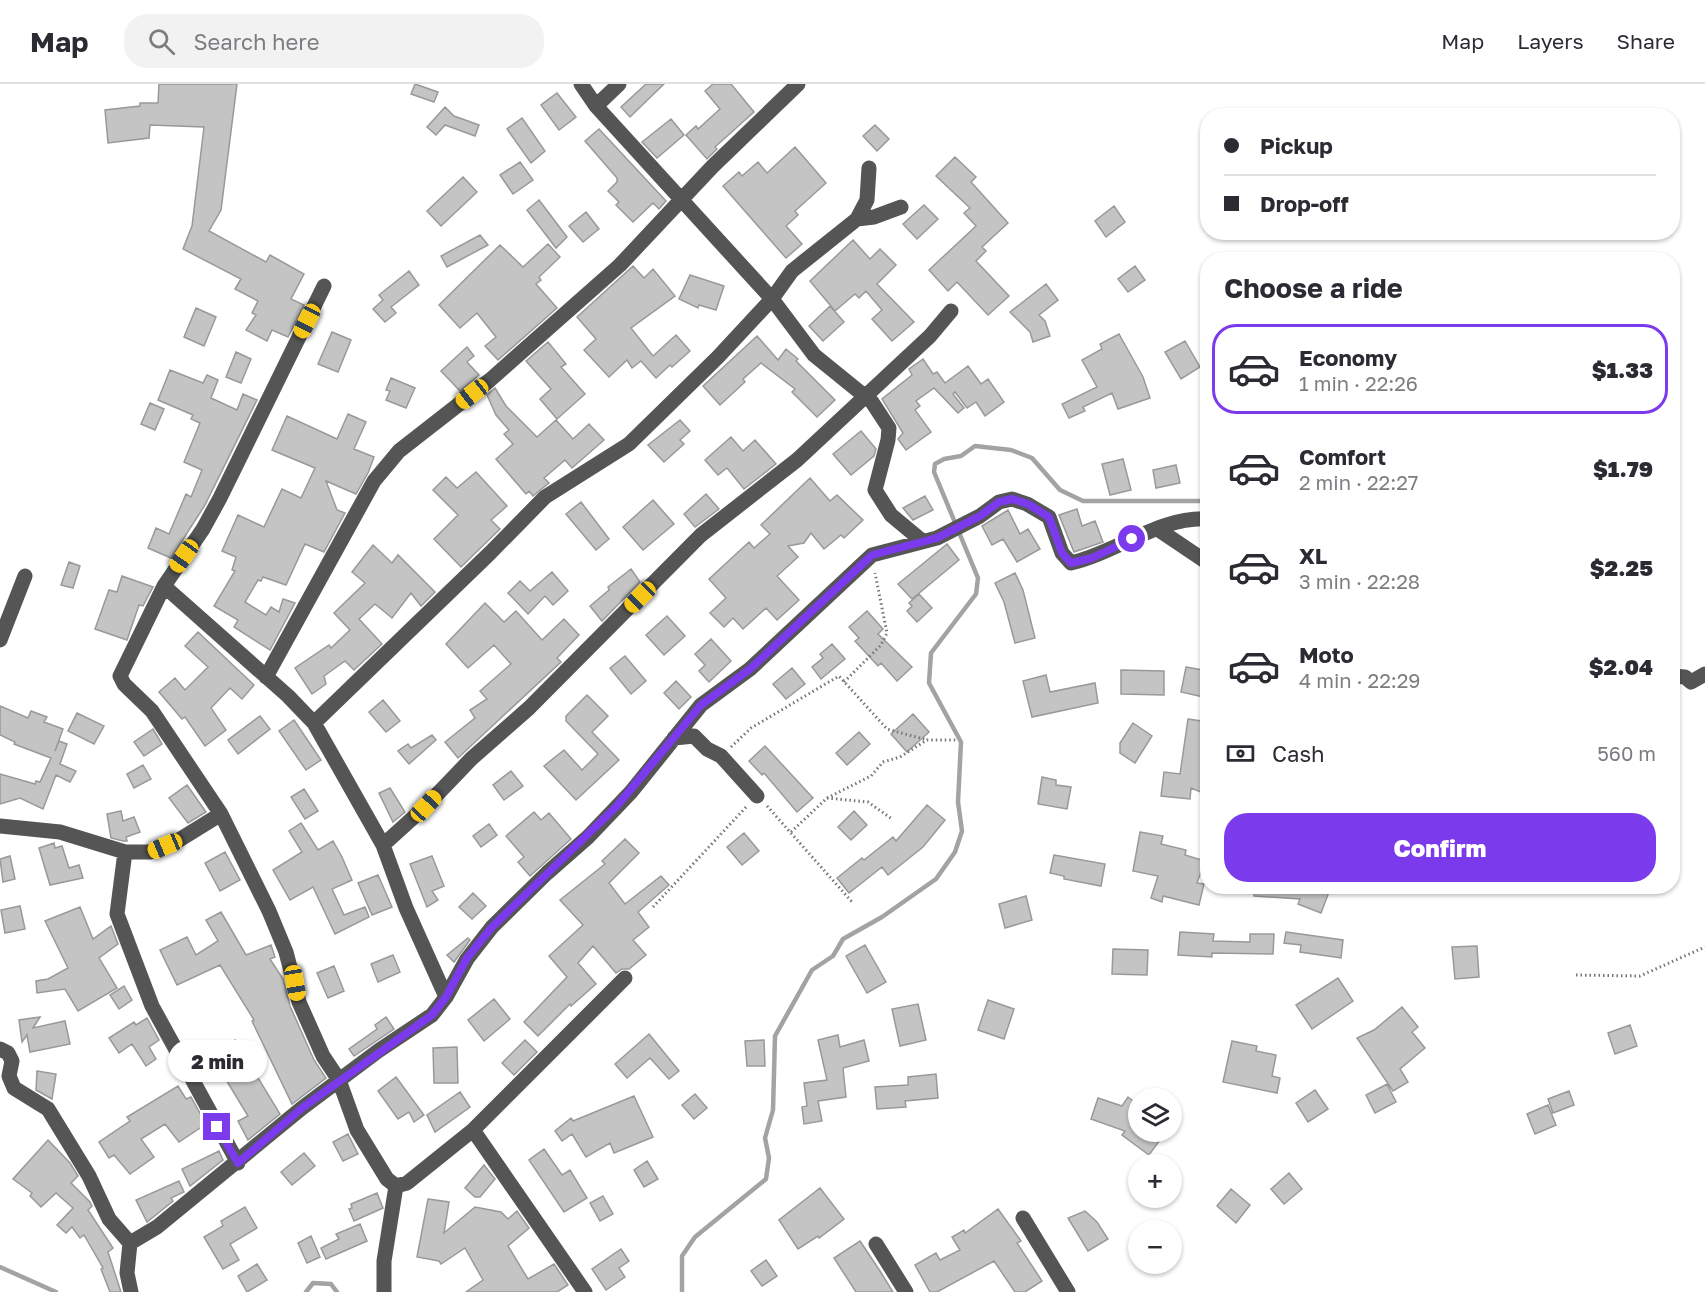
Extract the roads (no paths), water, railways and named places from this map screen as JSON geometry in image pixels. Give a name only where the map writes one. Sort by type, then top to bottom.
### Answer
[{"type":"street","points":[[581,84],[596,106],[772,299],[814,356],[872,402],[889,428],[875,490],[891,515],[921,540]]},
{"type":"street","points":[[596,106],[619,84]]},
{"type":"street","points":[[266,677],[374,481],[399,451],[549,329],[620,265],[712,167],[798,84]]},
{"type":"street","points":[[314,723],[490,554],[545,497],[629,444],[772,299],[792,271],[857,219],[867,200],[869,168]]},
{"type":"street","points":[[857,219],[874,217],[902,207]]},
{"type":"street","points":[[324,286],[220,498],[203,529],[164,586],[120,676],[124,684],[153,711],[221,814],[269,911],[286,952],[299,1002],[323,1056],[339,1080],[357,1130],[387,1179],[396,1186]]},
{"type":"street","points":[[383,845],[426,806],[471,759],[529,708],[701,535],[797,460],[863,395],[930,336],[951,311]]},
{"type":"street","points":[[130,1243],[157,1227],[339,1080],[432,1015],[446,997],[467,958],[492,927],[588,837],[631,792],[701,705],[750,669],[872,555],[921,540],[937,538],[980,516],[999,502],[1012,499],[1028,504],[1049,517],[1062,553],[1071,563],[1092,558],[1120,544],[1185,520],[1200,519]]},
{"type":"street","points":[[1159,530],[1200,558]]},
{"type":"street","points":[[0,640],[25,576]]},
{"type":"street","points":[[164,586],[314,723],[383,845],[406,908],[446,997]]},
{"type":"street","points":[[1680,677],[1685,677],[1690,682],[1705,674]]},
{"type":"street","points":[[674,738],[694,736],[707,749],[721,756],[757,796]]},
{"type":"street","points":[[0,825],[60,832],[125,852],[150,852],[179,840],[221,814]]},
{"type":"street","points":[[125,852],[117,914],[152,1006],[238,1163]]},
{"type":"street","points":[[396,1186],[407,1183],[472,1130],[625,978]]},
{"type":"street","points":[[0,1048],[8,1053],[12,1061],[9,1076],[14,1089],[48,1109],[89,1176],[109,1219],[130,1243],[127,1273],[131,1292]]},
{"type":"street","points":[[472,1130],[585,1292]]},
{"type":"street","points":[[384,1292],[384,1261],[396,1186]]},
{"type":"street","points":[[1023,1218],[1068,1292]]},
{"type":"street","points":[[876,1244],[906,1292]]},
{"type":"waterway","points":[[682,1292],[682,1256],[695,1237],[766,1179],[769,1158],[765,1138],[773,1110],[775,1036],[812,970],[833,956],[843,939],[882,917],[936,879],[955,852],[962,831],[958,802],[961,742],[929,683],[931,653],[976,594],[978,578],[934,472],[935,464],[944,459],[961,456],[975,446],[1011,450],[1032,458],[1060,490],[1083,501],[1200,501]]},
{"type":"waterway","points":[[0,1267],[56,1292]]},
{"type":"waterway","points":[[306,1292],[313,1283],[331,1284],[337,1292]]}]
